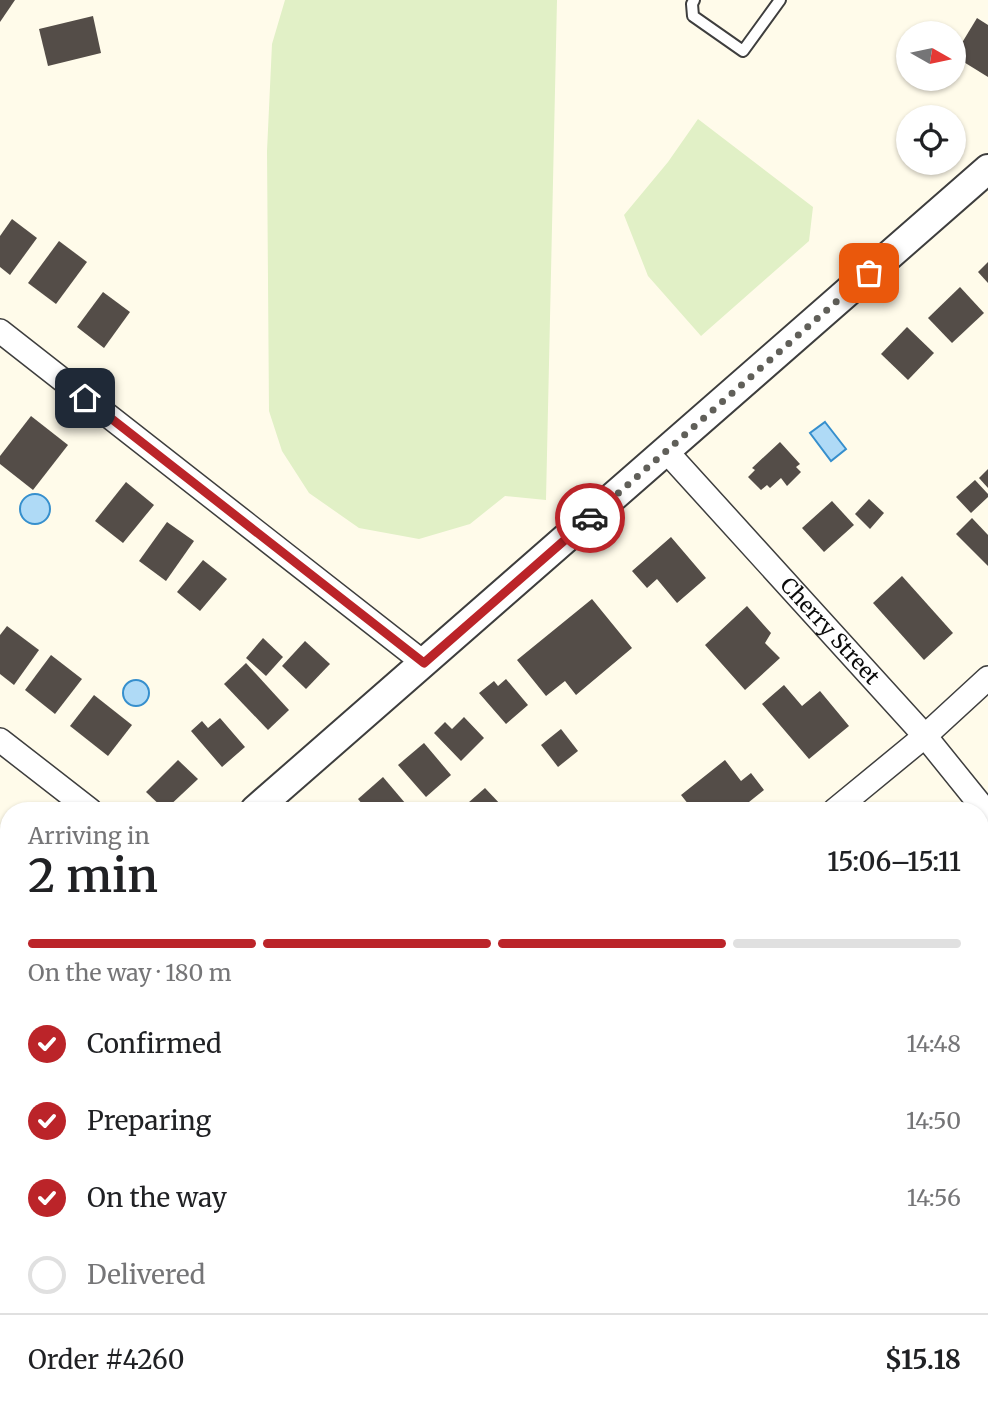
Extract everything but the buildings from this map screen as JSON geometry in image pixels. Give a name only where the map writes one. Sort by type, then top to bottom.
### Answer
[{"type":"street","points":[[264,802],[988,169]]},
{"type":"street","points":[[0,331],[424,663]]},
{"type":"street","name":"Cherry Street","points":[[667,452],[925,736],[978,802]]},
{"type":"street","points":[[845,802],[925,736],[988,678]]},
{"type":"street","points":[[0,740],[80,802]]},
{"type":"lane","points":[[694,0],[692,16],[743,51],[780,0]]},
{"type":"green space","points":[[285,0],[557,0],[546,500],[505,496],[470,524],[419,539],[359,528],[309,493],[282,451],[269,411],[267,151],[272,44]]},
{"type":"green space","points":[[698,119],[813,207],[809,241],[701,336],[648,276],[624,215],[668,162]]},
{"type":"water","points":[[825,422],[846,449],[831,461],[810,433]]},
{"type":"water","points":[[35,494],[46,498],[50,509],[46,520],[35,524],[24,520],[20,509],[24,498]]},
{"type":"water","points":[[136,680],[145,684],[149,693],[145,702],[136,706],[127,702],[123,693],[127,684]]},
{"type":"way so far","points":[[590,518],[869,273]]},
{"type":"route","points":[[85,398],[424,663],[590,518]]}]
